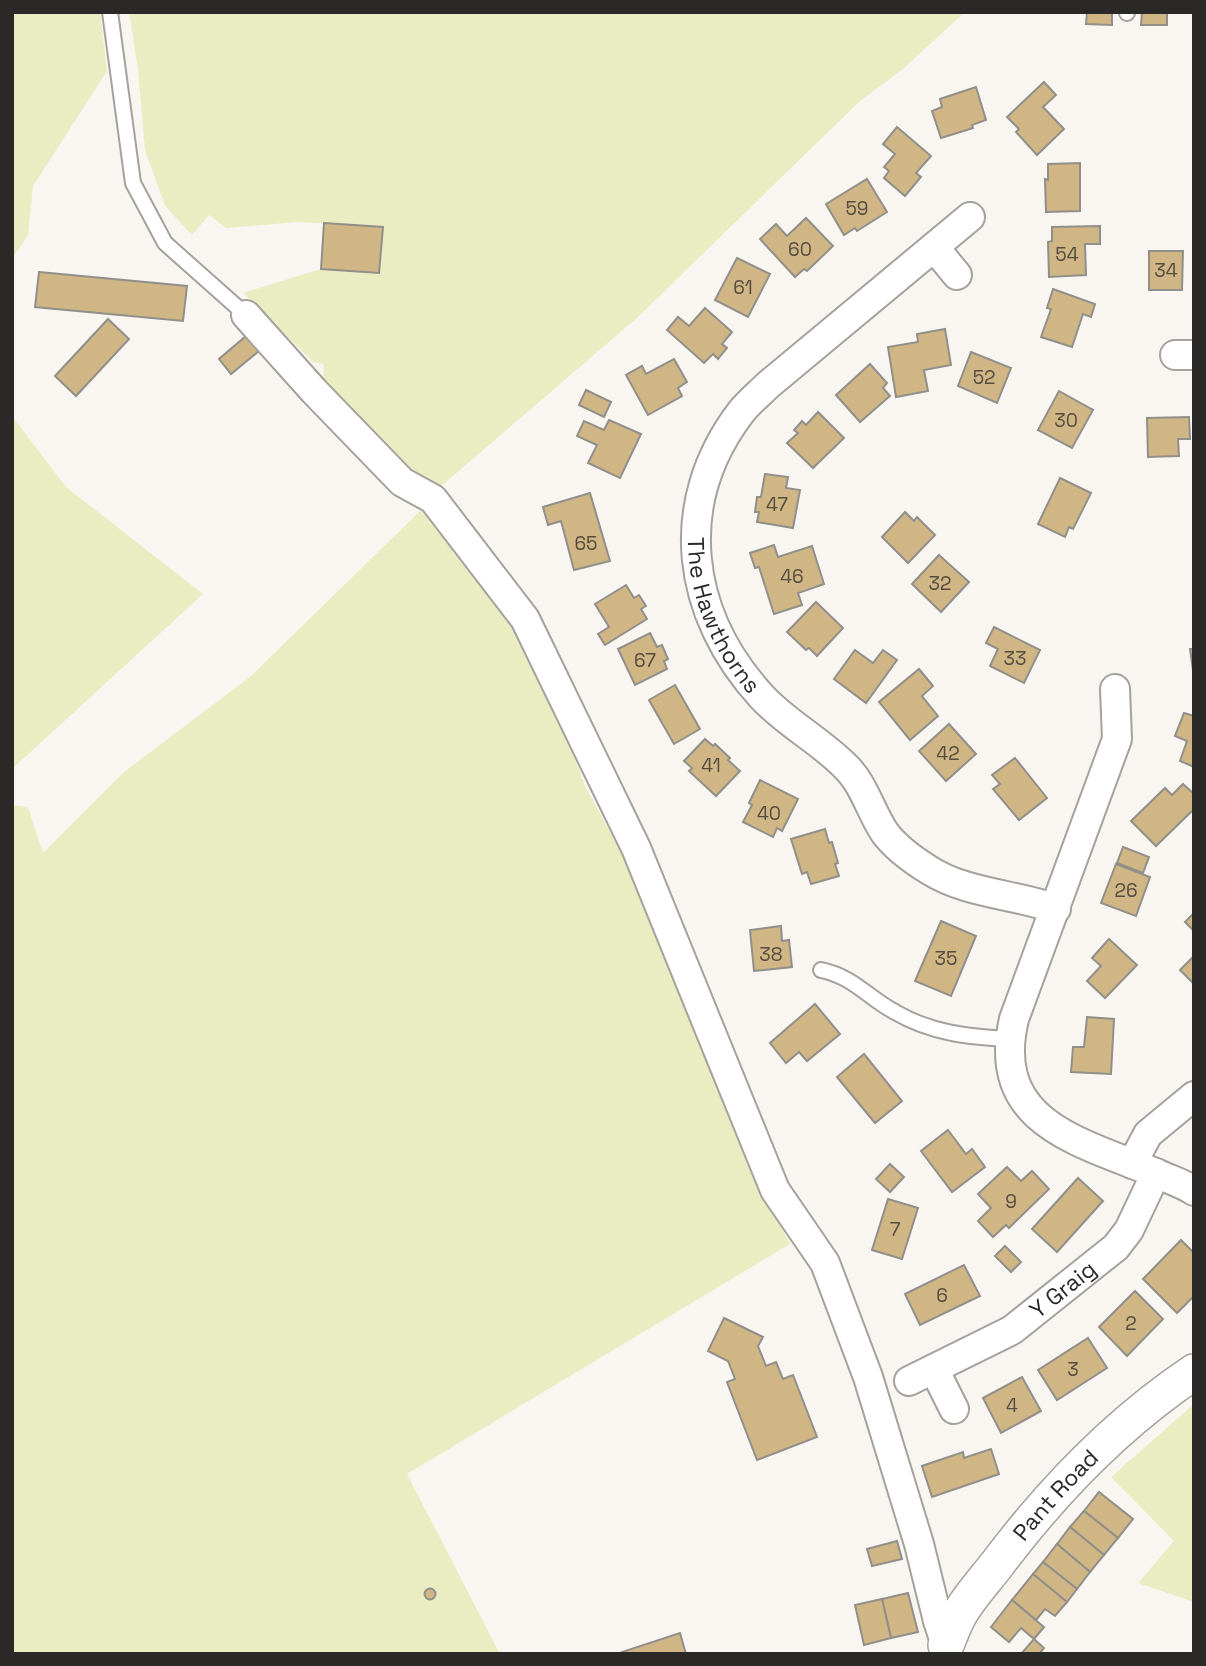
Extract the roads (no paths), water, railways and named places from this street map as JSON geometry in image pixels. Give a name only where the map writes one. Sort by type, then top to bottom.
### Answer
[{"type":"street","name":"The Hawthorns","points":[[970,217],[768,385],[743,410],[724,438],[707,478],[699,505],[697,562],[703,598],[717,635],[738,668],[764,699],[845,765],[859,782],[885,833],[905,854],[957,884],[1056,909]]},
{"type":"street","points":[[934,247],[957,275]]},
{"type":"street","points":[[246,315],[314,391],[402,482],[432,499],[525,619],[636,848],[775,1190],[825,1263],[868,1377],[919,1544],[938,1621],[940,1651]]},
{"type":"street","points":[[1115,689],[1117,739],[1014,1019],[1010,1039],[1010,1062],[1015,1085],[1024,1102],[1039,1119],[1060,1134],[1194,1191]]},
{"type":"street","points":[[1144,1169],[1148,1134],[1194,1096]]},
{"type":"street","name":"Y Graig","points":[[954,1409],[922,1375],[1012,1330],[1116,1247],[1129,1230],[1144,1169]]},
{"type":"street","name":"Pant Road","points":[[940,1651],[960,1614],[1013,1543],[1063,1485],[1123,1427],[1162,1394],[1194,1372]]},
{"type":"lane","points":[[110,12],[133,183],[164,243],[246,315]]},
{"type":"lane","points":[[821,970],[840,974],[893,1011],[925,1027],[965,1036],[1010,1039]]}]
